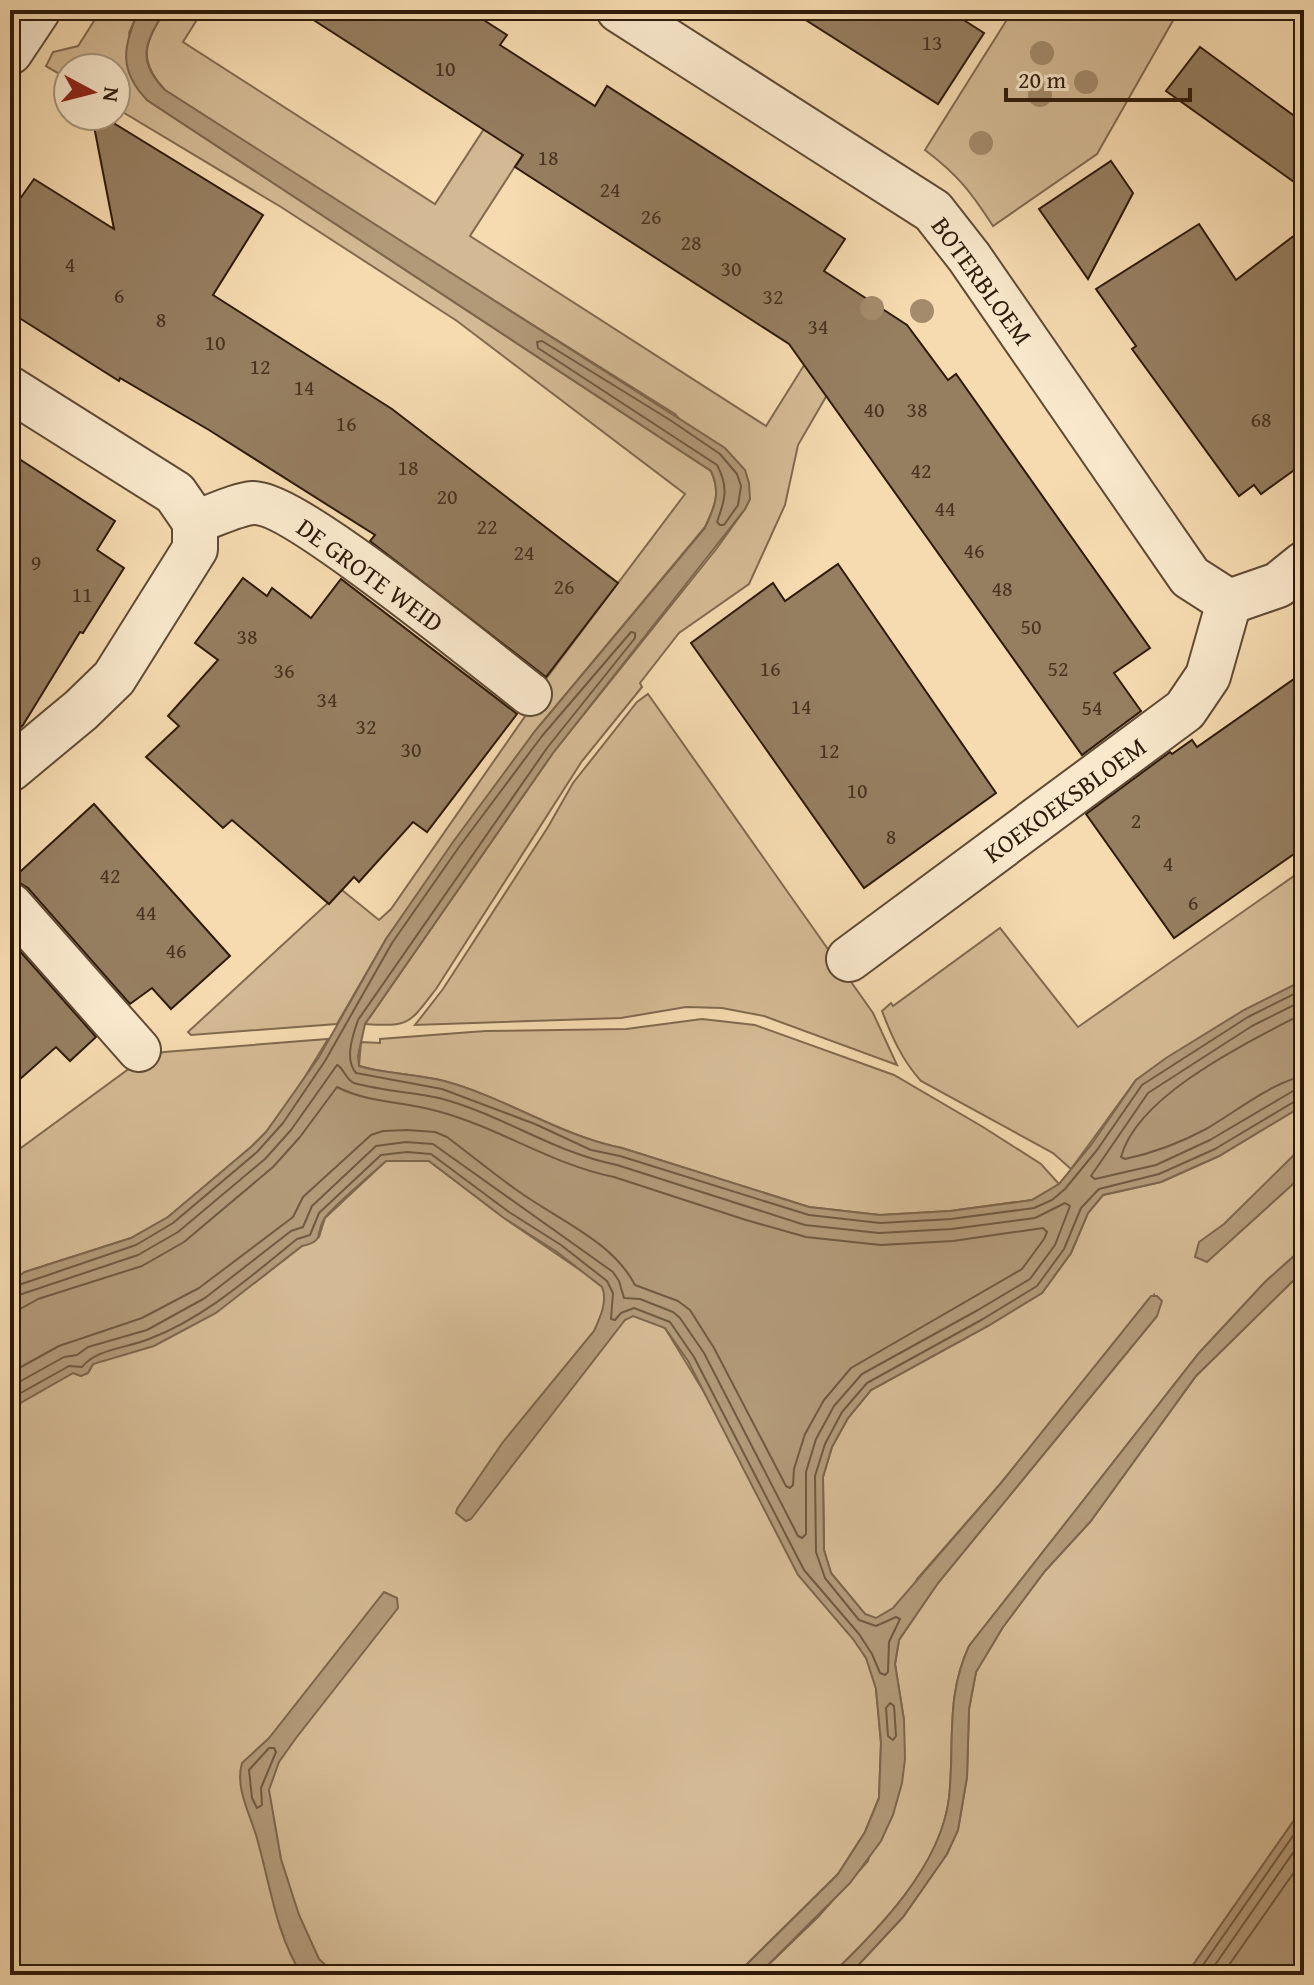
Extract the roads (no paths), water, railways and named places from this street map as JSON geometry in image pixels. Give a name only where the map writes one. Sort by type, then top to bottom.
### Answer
[{"type":"street","points":[[10,52],[38,10]]},
{"type":"street","name":"BOTERBLOEM","points":[[619,10],[933,211],[969,257],[1190,577],[1229,602]]},
{"type":"street","points":[[10,389],[175,493],[195,522],[195,549],[114,678],[10,769]]},
{"type":"street","name":"DE GROTE WEID","points":[[195,522],[253,503],[275,508],[328,539],[530,694]]},
{"type":"street","points":[[1229,602],[1278,585],[1304,564]]},
{"type":"street","name":"KOEKOEKSBLOEM","points":[[849,959],[1185,710],[1208,676],[1229,602]]},
{"type":"street","points":[[10,904],[139,1050]]},
{"type":"water","points":[[139,10],[165,10],[149,41],[147,60],[165,90],[725,448],[745,470],[749,483],[750,499],[745,509],[553,753],[365,1024],[358,1056],[359,1066],[467,1088],[577,1135],[809,1207],[880,1215],[950,1211],[1032,1200],[1059,1184],[1091,1145],[1136,1080],[1244,1010],[1304,980],[1304,1105],[1219,1156],[1161,1182],[1103,1195],[1088,1213],[1071,1253],[1042,1293],[871,1390],[848,1418],[832,1447],[823,1477],[824,1550],[831,1573],[865,1614],[876,1618],[893,1608],[1001,1483],[1151,1296],[1157,1296],[1162,1301],[1157,1316],[938,1583],[899,1640],[895,1664],[904,1720],[905,1759],[893,1815],[881,1841],[850,1883],[758,1975],[736,1975],[838,1874],[865,1832],[879,1798],[881,1743],[876,1689],[866,1658],[853,1639],[798,1575],[688,1361],[665,1328],[633,1316],[625,1320],[471,1519],[466,1521],[456,1513],[457,1509],[503,1442],[594,1331],[604,1292],[602,1287],[557,1252],[504,1218],[429,1161],[386,1161],[328,1214],[314,1242],[302,1246],[216,1313],[154,1346],[93,1364],[88,1373],[81,1376],[73,1373],[10,1409],[10,1282],[25,1272],[131,1238],[168,1217],[266,1132],[319,1057],[386,939],[453,842],[535,731],[705,528],[716,493],[711,471],[147,100],[132,80],[132,52],[126,52],[129,35]]},
{"type":"water","points":[[1304,1145],[1303,1175],[1207,1262],[1195,1257],[1199,1242],[1224,1224]]},
{"type":"water","points":[[1304,1247],[1304,1270],[1196,1376],[1090,1522],[1045,1571],[1003,1627],[976,1672],[969,1709],[967,1777],[958,1830],[947,1854],[903,1917],[849,1975],[831,1975],[905,1895],[934,1848],[949,1798],[954,1703],[961,1665],[969,1646],[1199,1353],[1265,1282]]},
{"type":"water","points":[[384,1592],[397,1598],[398,1608],[296,1738],[279,1762],[269,1790],[281,1859],[299,1915],[319,1959],[336,1975],[302,1975],[285,1942],[274,1907],[242,1790],[240,1772],[242,1763],[269,1738]]},
{"type":"water","points":[[1304,1806],[1304,1975],[1186,1975]]}]
